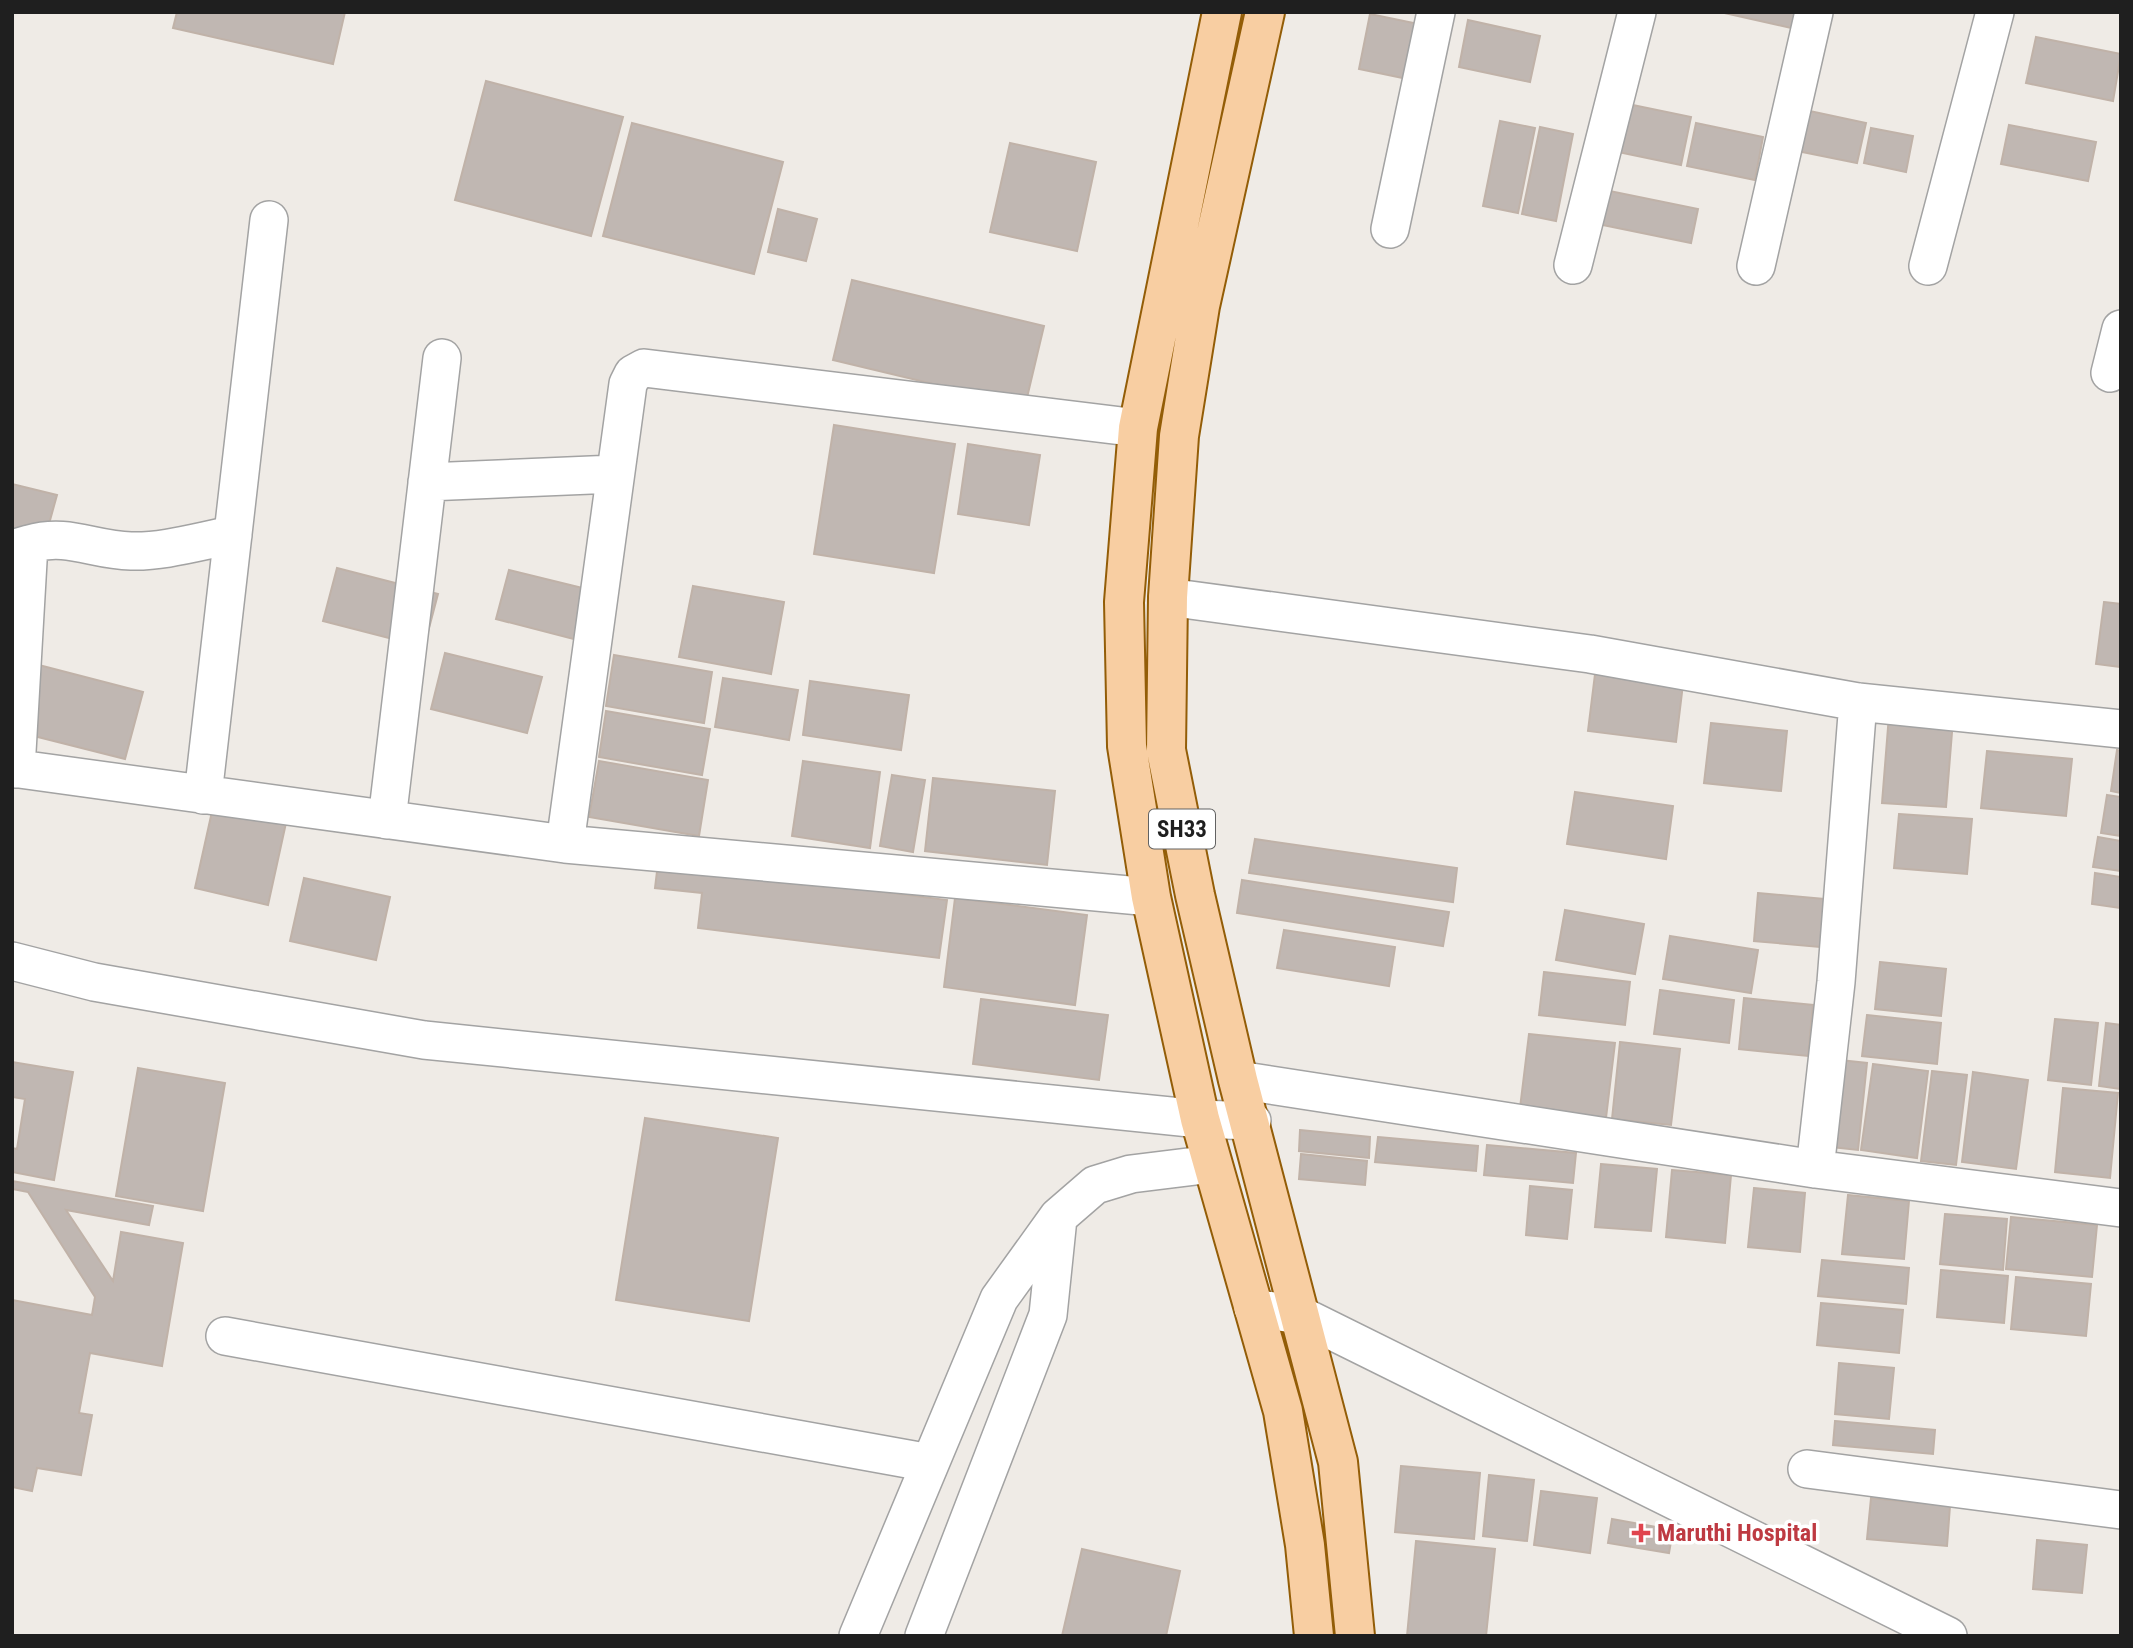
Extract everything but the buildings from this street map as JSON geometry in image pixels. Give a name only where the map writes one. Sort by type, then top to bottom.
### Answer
[{"type":"main road","name":"SH33","points":[[1222,12],[1138,428],[1124,602],[1127,746],[1151,897],[1200,1119],[1283,1411],[1305,1545],[1314,1636]]},
{"type":"main road","name":"SH33","points":[[1265,12],[1200,306],[1179,436],[1168,597],[1166,750],[1195,895],[1238,1080],[1252,1121],[1338,1462],[1355,1636]]},
{"type":"street","points":[[1390,229],[1436,12]]},
{"type":"street","points":[[1573,265],[1637,12]]},
{"type":"street","points":[[1756,266],[1814,12]]},
{"type":"street","points":[[1928,266],[1995,12]]},
{"type":"street","points":[[203,794],[269,219]]},
{"type":"street","points":[[2110,373],[2121,329]]},
{"type":"street","points":[[387,820],[442,358]]},
{"type":"street","points":[[565,844],[628,384],[633,374],[644,368],[1138,428]]},
{"type":"street","points":[[427,482],[615,474]]},
{"type":"street","points":[[233,535],[154,550],[130,551],[61,538],[21,546],[14,768],[565,844],[1151,897]]},
{"type":"street","points":[[1168,597],[1590,654],[1858,702],[2121,729]]},
{"type":"street","points":[[1815,1169],[1836,982],[1858,702]]},
{"type":"street","points":[[12,961],[94,982],[424,1040],[1200,1119],[1252,1121]]},
{"type":"street","points":[[1238,1080],[1815,1169],[2121,1208]]},
{"type":"street","points":[[858,1636],[999,1299],[1058,1217],[1095,1185],[1131,1174],[1212,1164]]},
{"type":"street","points":[[924,1636],[1048,1315],[1058,1217]]},
{"type":"street","points":[[1253,1308],[1300,1315],[1948,1636]]},
{"type":"street","points":[[225,1336],[930,1463]]},
{"type":"street","points":[[1807,1469],[2121,1510]]},
{"type":"place","name":"Maruthi Hospital","points":[[1641,1533]]}]
